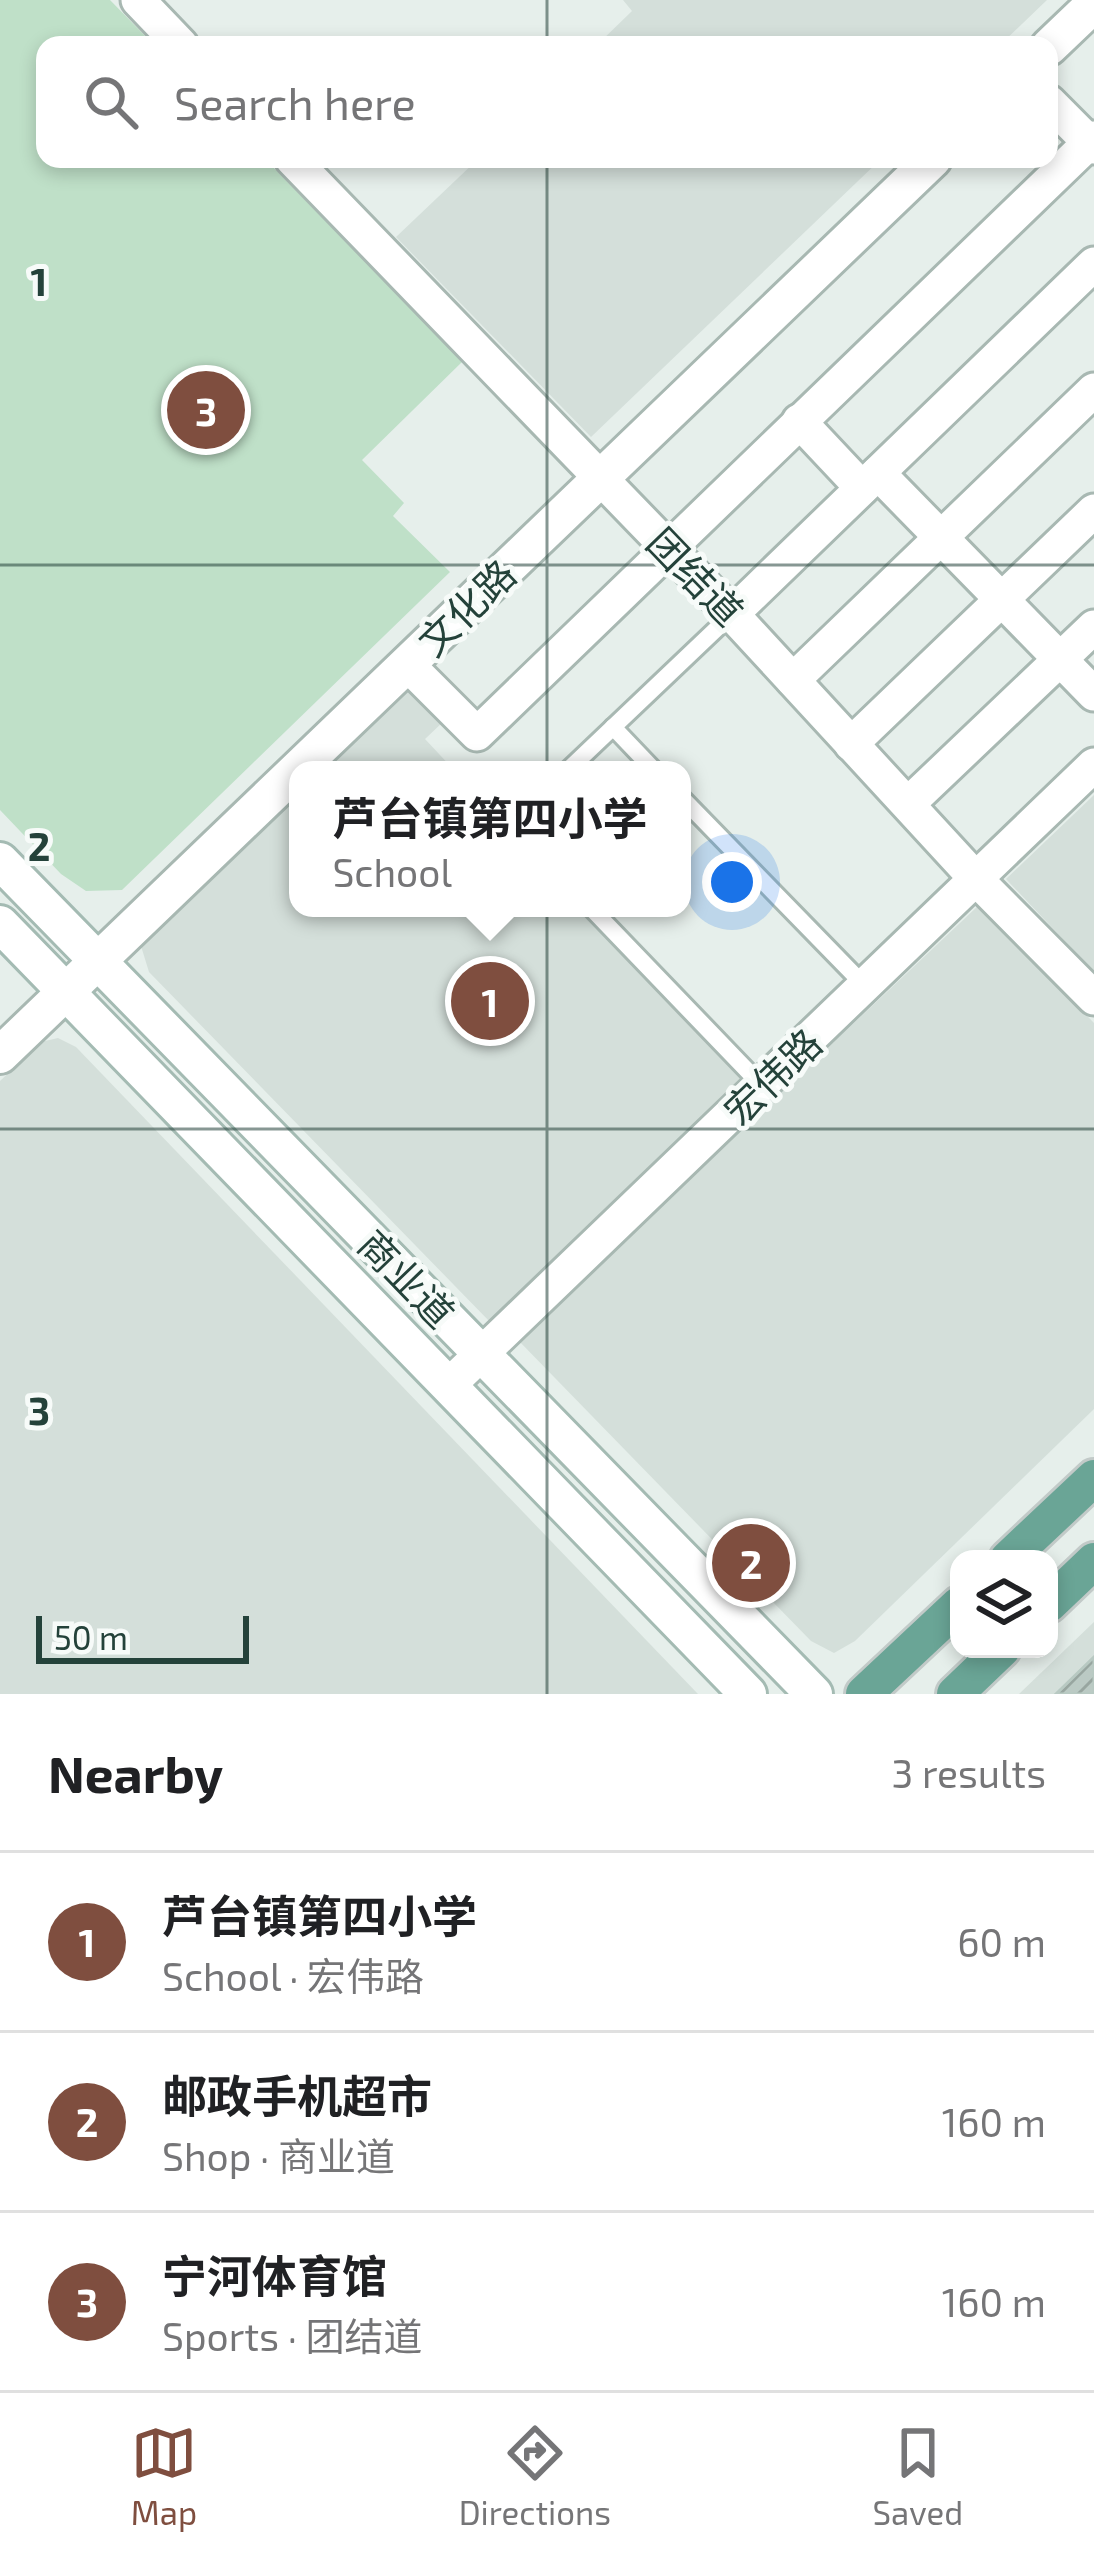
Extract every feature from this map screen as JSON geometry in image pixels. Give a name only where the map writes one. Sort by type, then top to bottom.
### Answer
[{"type":"main road","points":[[1058,38],[1094,4]]},
{"type":"main road","name":"文化路","points":[[307,761],[924,168]]},
{"type":"main road","name":"文化路","points":[[0,1055],[289,779]]},
{"type":"main road","name":"商业道","points":[[0,861],[814,1694]]},
{"type":"main road","name":"商业道","points":[[0,924],[748,1694]]},
{"type":"main road","points":[[1018,1550],[1094,1478]]},
{"type":"main road","points":[[1058,1595],[1094,1561]]},
{"type":"main road","points":[[864,1694],[950,1613]]},
{"type":"main road","points":[[955,1694],[993,1658]]},
{"type":"street","points":[[138,0],[173,36]]},
{"type":"street","points":[[408,665],[477,734],[1093,142],[1058,110]]},
{"type":"street","name":"团结道","points":[[301,168],[732,614],[977,880],[1094,998]]},
{"type":"street","points":[[732,614],[1094,264]]},
{"type":"street","points":[[793,680],[1093,394]]},
{"type":"street","points":[[799,421],[941,537],[1094,694]]},
{"type":"street","points":[[851,743],[1094,511]]},
{"type":"street","points":[[908,804],[1094,627]]},
{"type":"street","name":"宏伟路","points":[[449,1385],[1094,765]]},
{"type":"lane","points":[[578,761],[732,614]]},
{"type":"lane","points":[[613,728],[645,761]]},
{"type":"lane","points":[[691,807],[866,987]]},
{"type":"lane","points":[[600,917],[763,1087]]},
{"type":"shaded area","points":[[623,0],[1047,0],[1009,36],[606,36],[632,11]]},
{"type":"shaded area","points":[[469,168],[872,168],[591,437],[396,237]]},
{"type":"shaded area","points":[[411,685],[445,720],[425,739],[446,761],[332,761]]},
{"type":"shaded area","points":[[1094,795],[1094,972],[1006,879]]},
{"type":"shaded area","points":[[289,803],[289,917],[595,917],[749,1078],[492,1324],[149,972],[141,946]]},
{"type":"shaded area","points":[[979,905],[1094,1023],[1094,1409],[855,1641],[834,1653],[811,1641],[518,1340]]},
{"type":"shaded area","points":[[58,1038],[76,1047],[698,1694],[0,1694],[0,1081],[41,1042]]},
{"type":"shaded area","points":[[1094,1622],[1094,1694],[1019,1694],[1058,1658]]},
{"type":"green space","points":[[0,0],[110,0],[145,36],[36,36],[36,168],[274,168],[463,361],[362,460],[404,503],[393,516],[450,572],[122,890],[86,891],[61,874],[0,810]]},
{"type":"building","points":[[1094,1657],[1094,1694],[1056,1694]]},
{"type":"place","name":"宁河体育馆","points":[[206,410]]},
{"type":"place","name":"芦台镇第四小学","points":[[490,1001]]},
{"type":"place","name":"邮政手机超市","points":[[751,1563]]}]
